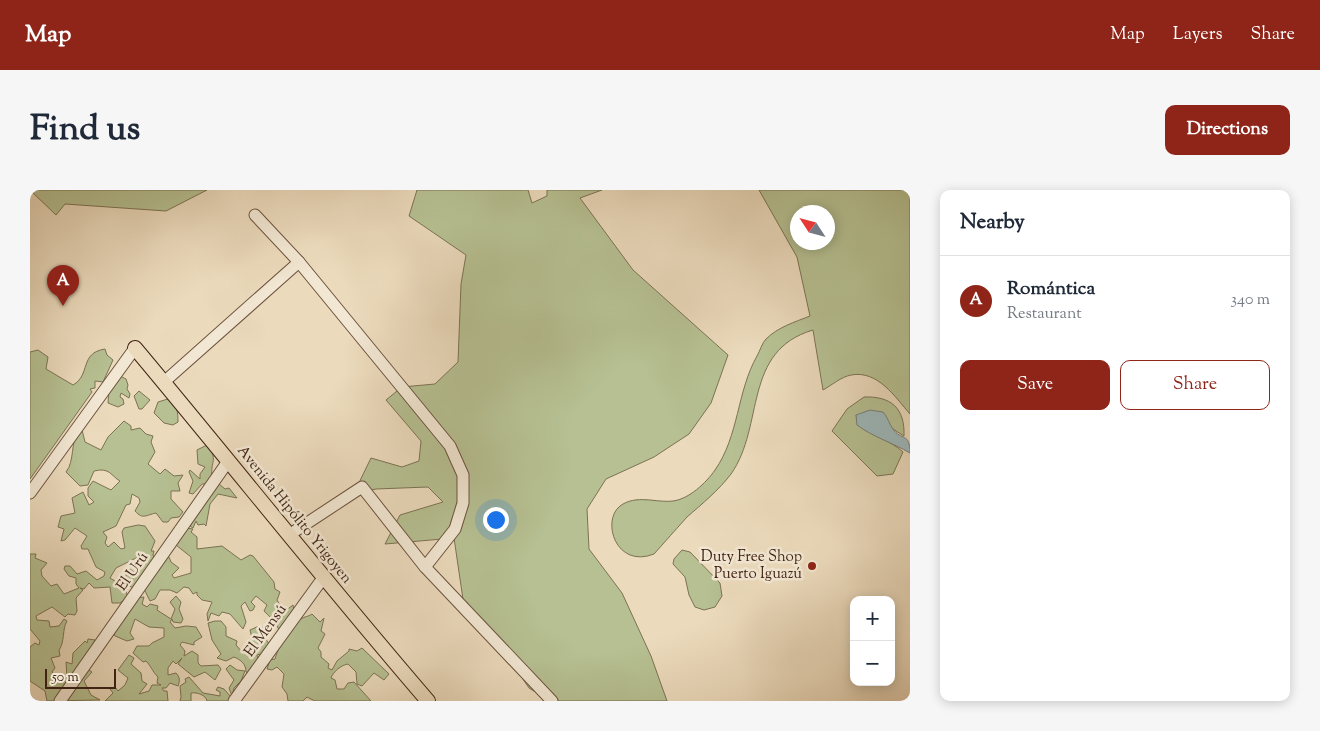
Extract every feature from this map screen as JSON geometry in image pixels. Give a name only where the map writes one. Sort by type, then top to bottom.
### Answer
[{"type":"main road","name":"Avenida Hipólito Yrigoyen","points":[[135,348],[229,460],[323,578],[428,701]]},
{"type":"street","points":[[255,215],[299,262],[450,446],[464,476],[463,504],[455,529],[425,568]]},
{"type":"street","points":[[164,382],[299,262]]},
{"type":"street","points":[[30,493],[135,348]]},
{"type":"street","name":"El Urú","points":[[60,701],[229,460]]},
{"type":"street","points":[[289,535],[362,486],[425,568],[552,701]]},
{"type":"street","name":"El Mensú","points":[[235,701],[323,578]]},
{"type":"green space","points":[[30,190],[207,190],[166,211],[65,204],[56,215]]},
{"type":"green space","points":[[417,190],[528,190],[532,203],[547,196],[547,190],[602,190],[580,198],[633,270],[728,355],[711,403],[689,434],[654,457],[606,479],[587,509],[589,549],[622,593],[651,656],[667,701],[550,701],[529,688],[493,635],[464,606],[454,538],[385,544],[400,515],[443,502],[428,487],[376,489],[354,493],[371,458],[402,467],[419,461],[421,441],[386,400],[402,387],[435,384],[458,362],[461,284],[466,255],[409,216]]},
{"type":"green space","points":[[759,190],[910,190],[910,414],[885,386],[869,377],[861,375],[847,376],[823,390],[813,330],[790,340],[775,355],[765,372],[741,455],[731,474],[716,491],[687,517],[654,554],[641,557],[630,555],[622,549],[612,532],[614,513],[620,506],[633,500],[679,500],[697,490],[707,480],[723,457],[729,443],[745,384],[763,343],[781,328],[810,316],[797,257],[793,250],[835,250],[835,205],[790,205],[790,245]]},
{"type":"green space","points":[[105,349],[107,355],[113,360],[103,382],[95,381],[95,388],[90,389],[92,392],[30,479],[30,352],[38,350],[48,357],[46,369],[73,385],[82,376],[92,355],[97,351]]},
{"type":"green space","points":[[120,376],[126,379],[127,389],[130,394],[129,398],[121,393],[120,397],[123,399],[124,404],[118,407],[108,403],[109,390]]},
{"type":"green space","points":[[139,391],[150,400],[142,409],[139,409],[134,396]]},
{"type":"green space","points":[[864,397],[874,397],[889,402],[899,411],[902,418],[904,436],[893,429],[856,415],[858,425],[903,452],[893,474],[877,476],[832,431],[847,409]]},
{"type":"green space","points":[[171,398],[176,406],[178,415],[178,422],[173,425],[164,423],[154,413],[158,402]]},
{"type":"green space","points":[[124,421],[131,426],[131,430],[140,428],[146,434],[153,436],[151,442],[155,452],[148,464],[160,474],[165,469],[174,476],[183,475],[178,483],[180,491],[171,491],[171,499],[183,512],[179,517],[171,518],[168,522],[163,522],[156,513],[145,516],[140,515],[135,511],[140,502],[139,498],[132,494],[130,504],[126,505],[116,526],[103,532],[107,537],[105,543],[108,547],[114,542],[121,549],[125,548],[122,532],[124,528],[138,525],[145,526],[155,541],[151,551],[154,551],[155,561],[169,557],[171,562],[179,568],[172,575],[174,578],[191,573],[191,557],[176,545],[186,528],[193,529],[191,532],[197,537],[197,549],[222,546],[241,560],[250,555],[253,556],[274,582],[275,589],[280,592],[277,600],[284,612],[293,605],[294,610],[279,630],[275,622],[264,611],[267,605],[256,596],[251,602],[255,606],[253,610],[250,611],[245,602],[241,606],[246,622],[243,629],[230,614],[222,612],[219,616],[211,613],[208,621],[207,614],[212,602],[202,600],[197,595],[197,592],[193,594],[189,588],[184,587],[177,593],[170,590],[160,590],[155,599],[150,601],[142,585],[137,589],[129,586],[130,581],[126,580],[126,574],[130,569],[134,572],[139,569],[141,562],[138,557],[116,568],[110,578],[118,583],[123,583],[128,597],[120,603],[112,603],[110,587],[94,588],[89,583],[84,589],[80,588],[83,590],[76,598],[77,611],[75,615],[68,614],[65,617],[52,607],[36,616],[37,620],[49,621],[50,627],[59,626],[64,619],[67,621],[59,650],[60,656],[51,658],[55,668],[52,672],[56,676],[51,682],[67,678],[66,662],[72,664],[73,653],[85,641],[87,643],[88,639],[95,640],[86,668],[92,672],[84,681],[91,695],[100,700],[47,701],[45,691],[30,681],[30,647],[35,643],[39,645],[40,641],[30,629],[30,554],[36,554],[35,558],[47,563],[41,570],[42,576],[51,586],[57,584],[64,594],[79,588],[76,584],[76,578],[69,576],[64,569],[65,566],[70,566],[77,574],[86,571],[97,580],[104,576],[105,572],[96,567],[88,549],[82,549],[81,546],[87,536],[75,528],[65,540],[61,541],[64,529],[58,527],[61,516],[75,513],[72,498],[83,492],[89,505],[94,502],[88,496],[88,488],[93,481],[111,490],[120,481],[107,471],[99,470],[94,471],[88,485],[80,486],[66,472],[71,462],[74,440],[79,430],[82,430],[85,442],[101,450],[108,437]]},
{"type":"green space","points":[[207,445],[213,454],[212,477],[207,484],[202,484],[193,494],[189,493],[193,481],[190,470],[200,479],[200,474],[205,467],[198,464],[197,450]]},
{"type":"green space","points":[[219,484],[225,489],[229,488],[237,498],[218,494],[210,504],[206,526],[204,524],[198,525],[196,521],[193,528],[190,526]]},
{"type":"green space","points":[[682,550],[690,552],[720,583],[722,596],[715,607],[704,610],[695,607],[689,595],[685,577],[673,564],[674,559]]},
{"type":"green space","points":[[176,596],[181,602],[179,609],[183,619],[181,623],[173,622],[172,619],[170,622],[175,628],[196,627],[202,637],[194,642],[194,645],[182,642],[180,645],[185,651],[184,656],[192,651],[198,655],[198,663],[201,666],[218,665],[221,669],[215,680],[205,672],[194,677],[178,664],[182,658],[176,664],[173,661],[168,668],[168,675],[176,673],[179,681],[178,686],[170,683],[166,688],[162,688],[164,691],[167,691],[168,701],[105,701],[113,693],[110,689],[115,687],[118,691],[125,685],[128,678],[118,670],[129,655],[134,658],[131,664],[141,673],[142,681],[147,684],[139,694],[149,691],[152,685],[161,685],[157,683],[158,677],[148,663],[146,661],[143,662],[133,653],[137,646],[149,646],[164,637],[164,628],[149,627],[135,619],[130,633],[134,639],[127,641],[115,636],[113,631],[136,598],[144,597],[142,604],[147,607],[150,604],[158,606],[157,610],[171,619],[175,609],[170,602]]},
{"type":"green space","points":[[312,614],[320,622],[324,618],[321,631],[325,634],[318,648],[321,652],[321,657],[329,664],[328,668],[332,670],[337,661],[349,649],[357,651],[362,648],[389,674],[384,680],[374,673],[362,686],[357,684],[356,672],[348,664],[340,667],[334,673],[331,678],[335,680],[337,689],[344,689],[348,683],[354,682],[371,701],[315,701],[307,697],[303,701],[288,701],[287,694],[282,687],[284,674],[277,667],[272,670],[267,669],[270,660],[275,659],[288,631],[296,622]]},
{"type":"green space","points":[[221,621],[226,627],[226,636],[237,641],[236,645],[242,652],[255,649],[249,642],[252,638],[250,630],[259,626],[265,628],[262,633],[269,644],[265,653],[257,655],[259,665],[250,674],[246,672],[243,663],[237,658],[234,657],[226,661],[217,658],[221,654],[212,640],[208,623]]},
{"type":"green space","points":[[230,665],[237,670],[245,671],[241,681],[234,688],[232,696],[229,688],[234,680],[226,669]]},
{"type":"green space","points":[[189,677],[203,693],[220,696],[220,692],[216,690],[218,687],[224,689],[231,697],[229,701],[207,701],[203,696],[191,693],[191,701],[180,701],[180,686]]},
{"type":"water","points":[[870,410],[883,412],[896,433],[907,439],[910,453],[857,425],[856,415]]},
{"type":"place","name":"Romántica","points":[[63,306]]},
{"type":"place","name":"Duty Free Shop Puerto Iguazú","points":[[812,566]]}]
